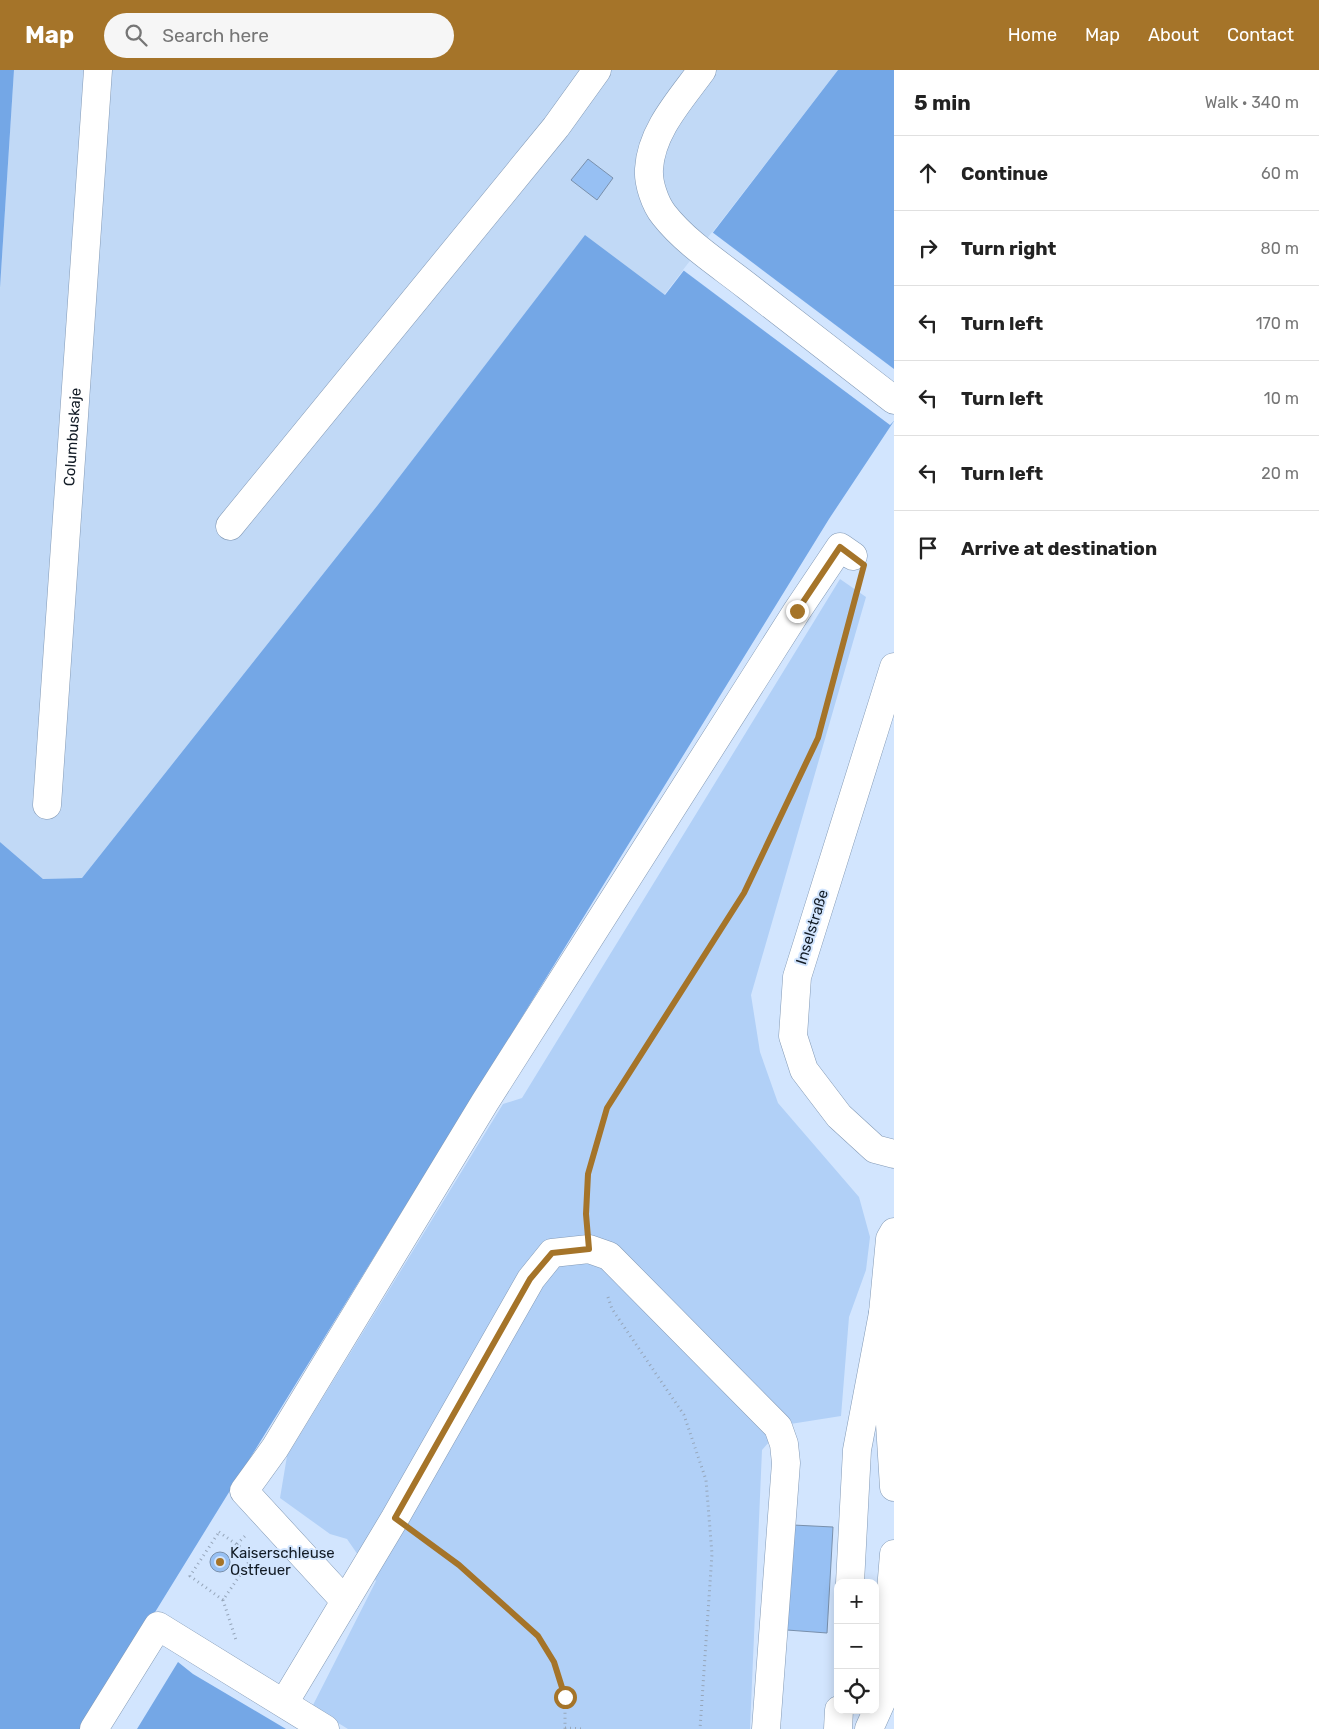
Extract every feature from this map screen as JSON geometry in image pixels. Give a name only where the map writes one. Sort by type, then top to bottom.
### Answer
[{"type":"street","name":"Columbuskaje","points":[[47,805],[98,70]]},
{"type":"street","points":[[230,526],[556,127],[597,70]]},
{"type":"street","points":[[702,70],[659,133],[649,168],[651,187],[663,214],[699,249],[894,400]]},
{"type":"street","points":[[345,1602],[244,1491],[275,1448],[485,1102],[797,611],[840,547],[853,556]]},
{"type":"street","name":"Inselstraße","points":[[894,667],[797,977],[793,1036],[804,1070],[839,1116],[875,1149],[894,1154]]},
{"type":"street","points":[[850,1579],[857,1450],[883,1313],[890,1239],[894,1232]]},
{"type":"street","points":[[284,1703],[395,1518],[530,1279],[552,1253],[589,1249],[609,1256],[778,1427],[784,1444],[786,1463],[766,1729]]},
{"type":"street","points":[[883,1313],[894,1487]]},
{"type":"street","points":[[869,1729],[882,1700],[894,1554]]},
{"type":"street","points":[[94,1729],[158,1626],[325,1729]]},
{"type":"street","points":[[838,1729],[839,1714]]},
{"type":"path","points":[[589,1249],[586,1214],[588,1174],[607,1108],[744,893],[818,738],[864,565],[853,556]]},
{"type":"path","points":[[606,1292],[612,1309],[684,1416],[706,1480],[712,1554],[700,1729]]},
{"type":"path","points":[[395,1518],[459,1565],[538,1636],[554,1662],[565,1697],[565,1729],[583,1729]]},
{"type":"path","points":[[219,1532],[253,1556],[223,1600],[190,1576],[219,1532]]},
{"type":"shaded area","points":[[0,70],[14,70],[0,288]]},
{"type":"shaded area","points":[[14,70],[838,70],[664,295],[585,236],[377,506],[82,878],[43,879],[0,842],[0,288]]},
{"type":"shaded area","points":[[838,70],[894,70],[894,421],[829,519],[83,1729],[0,1729],[0,842],[43,879],[82,878],[377,506],[585,235],[665,295]]},
{"type":"shaded area","points":[[840,579],[866,597],[751,995],[760,1052],[778,1103],[859,1197],[870,1237],[866,1270],[849,1317],[841,1416],[784,1425],[762,1450],[750,1729],[348,1729],[312,1707],[376,1581],[347,1539],[330,1534],[280,1498],[287,1456],[503,1104],[522,1098]]},
{"type":"shaded area","points":[[178,1662],[193,1674],[286,1729],[137,1729]]},
{"type":"pier","points":[[712,232],[894,369],[894,421],[890,425],[683,270]]},
{"type":"building","points":[[588,159],[613,178],[597,200],[571,180]]},
{"type":"building","points":[[793,1525],[833,1527],[827,1633],[787,1630]]},
{"type":"building","name":"Kaiserschleuse Ostfeuer","points":[[220,1552],[227,1555],[230,1562],[227,1569],[220,1572],[213,1569],[210,1562],[213,1555]]},
{"type":"place","name":"Kaiserschleuse Ostfeuer","points":[[220,1562]]},
{"type":"route","points":[[565,1697],[554,1662],[538,1636],[459,1565],[395,1518],[530,1279],[552,1253],[589,1249],[586,1214],[588,1174],[607,1108],[744,893],[818,738],[864,565],[840,547],[797,611]]}]
